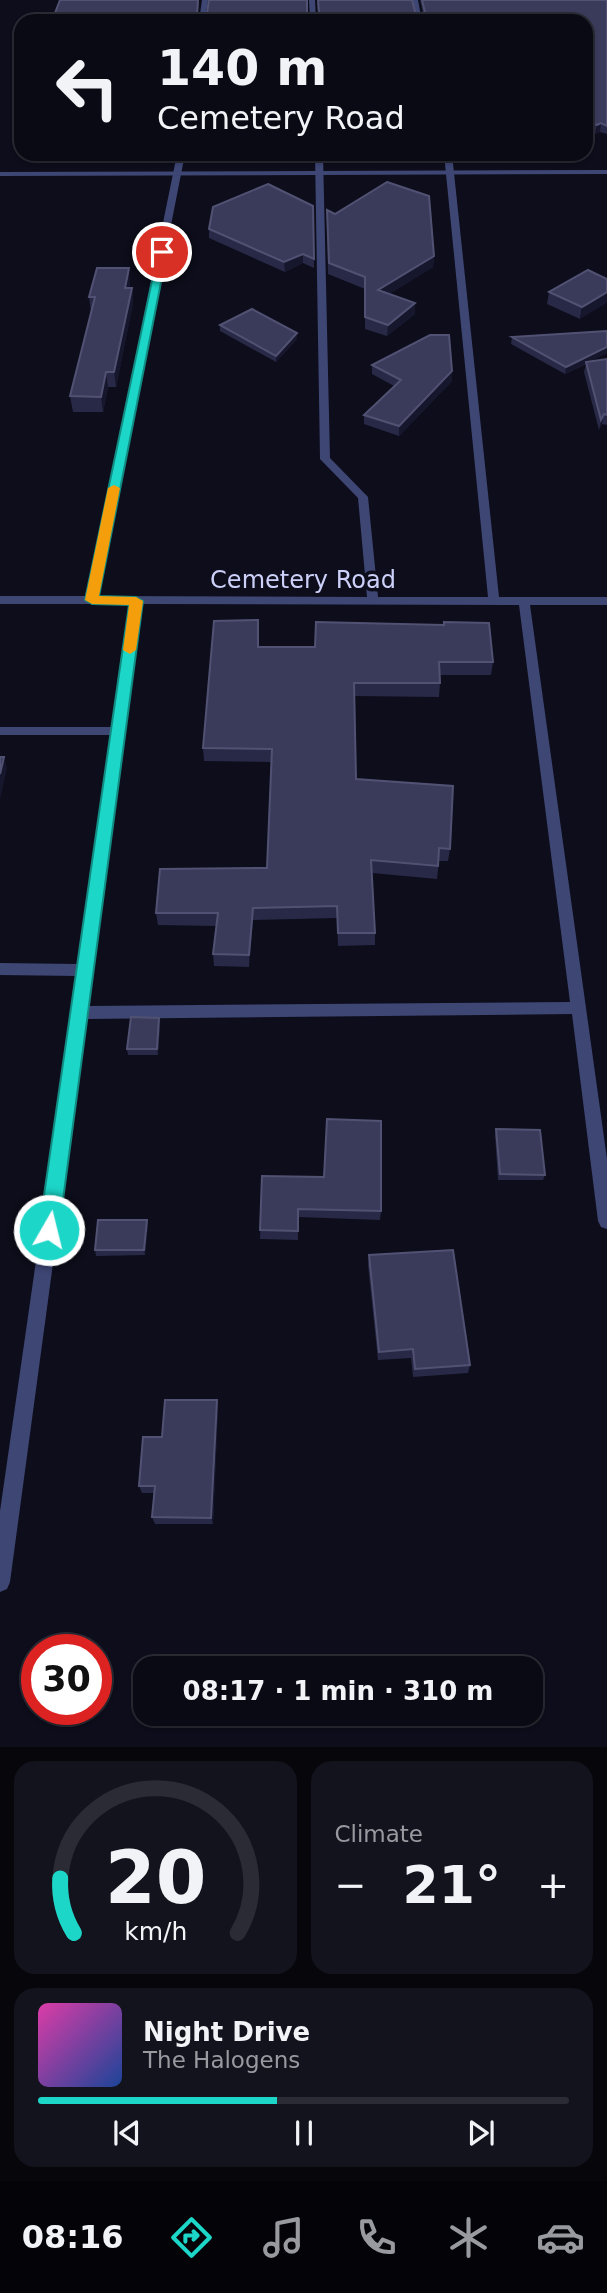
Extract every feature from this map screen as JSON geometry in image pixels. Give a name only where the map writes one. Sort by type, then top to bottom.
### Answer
[{"type":"street","points":[[92,600],[180,161]]},
{"type":"street","points":[[319,161],[325,459],[363,497],[373,600]]},
{"type":"street","points":[[450,161],[494,601]]},
{"type":"street","points":[[0,174],[607,172]]},
{"type":"street","name":"Cemetery Road","points":[[0,600],[607,601]]},
{"type":"street","points":[[0,1582],[136,601]]},
{"type":"street","points":[[524,601],[577,1008],[599,1108],[607,1221]]},
{"type":"street","points":[[0,730],[119,731]]},
{"type":"street","points":[[0,969],[85,970]]},
{"type":"street","points":[[79,1013],[577,1008]]},
{"type":"building","points":[[60,0],[198,0],[197,14],[55,14]]},
{"type":"building","points":[[209,0],[307,0],[307,13],[202,14],[207,13]]},
{"type":"building","points":[[318,0],[412,0],[416,14],[314,14],[319,13]]},
{"type":"building","points":[[422,0],[607,0],[607,126],[601,123],[593,124],[593,14],[419,14],[425,12]]},
{"type":"building","points":[[387,182],[429,196],[434,256],[378,290],[415,303],[388,325],[365,317],[365,277],[329,263],[327,210],[335,214]]},
{"type":"building","points":[[268,184],[313,206],[314,259],[303,254],[284,262],[209,229],[213,207]]},
{"type":"building","points":[[97,268],[129,268],[125,288],[132,288],[114,372],[106,372],[101,397],[70,396],[95,297],[89,297]]},
{"type":"building","points":[[588,270],[607,279],[607,292],[582,307],[549,292]]},
{"type":"building","points":[[252,309],[297,333],[276,356],[220,325]]},
{"type":"building","points":[[607,331],[607,347],[566,367],[512,337]]},
{"type":"building","points":[[430,335],[449,335],[452,371],[399,426],[364,415],[401,380],[372,365]]},
{"type":"building","points":[[607,359],[607,415],[604,414],[601,420],[586,362]]},
{"type":"building","points":[[258,620],[258,647],[315,647],[316,622],[444,625],[444,622],[489,623],[493,662],[439,662],[440,683],[354,683],[356,779],[453,786],[450,849],[439,848],[438,866],[371,860],[375,933],[338,933],[337,906],[253,908],[249,955],[213,954],[218,913],[156,913],[160,869],[267,868],[272,749],[203,748],[214,621]]},
{"type":"building","points":[[0,757],[4,757],[0,774]]},
{"type":"building","points":[[131,1017],[159,1018],[157,1049],[127,1049]]},
{"type":"building","points":[[327,1119],[381,1121],[381,1211],[298,1209],[298,1231],[260,1230],[262,1176],[324,1177]]},
{"type":"building","points":[[496,1129],[540,1130],[545,1175],[500,1174]]},
{"type":"building","points":[[98,1220],[147,1220],[144,1250],[95,1250]]},
{"type":"building","points":[[453,1250],[470,1365],[415,1369],[413,1349],[379,1352],[369,1255]]},
{"type":"building","points":[[165,1400],[217,1400],[211,1518],[152,1517],[155,1486],[139,1486],[143,1437],[162,1437]]},
{"type":"slow traffic","points":[[114,488],[92,600],[136,601],[130,650]]},
{"type":"route","points":[[49,1230],[136,601],[92,600],[162,252]]}]
